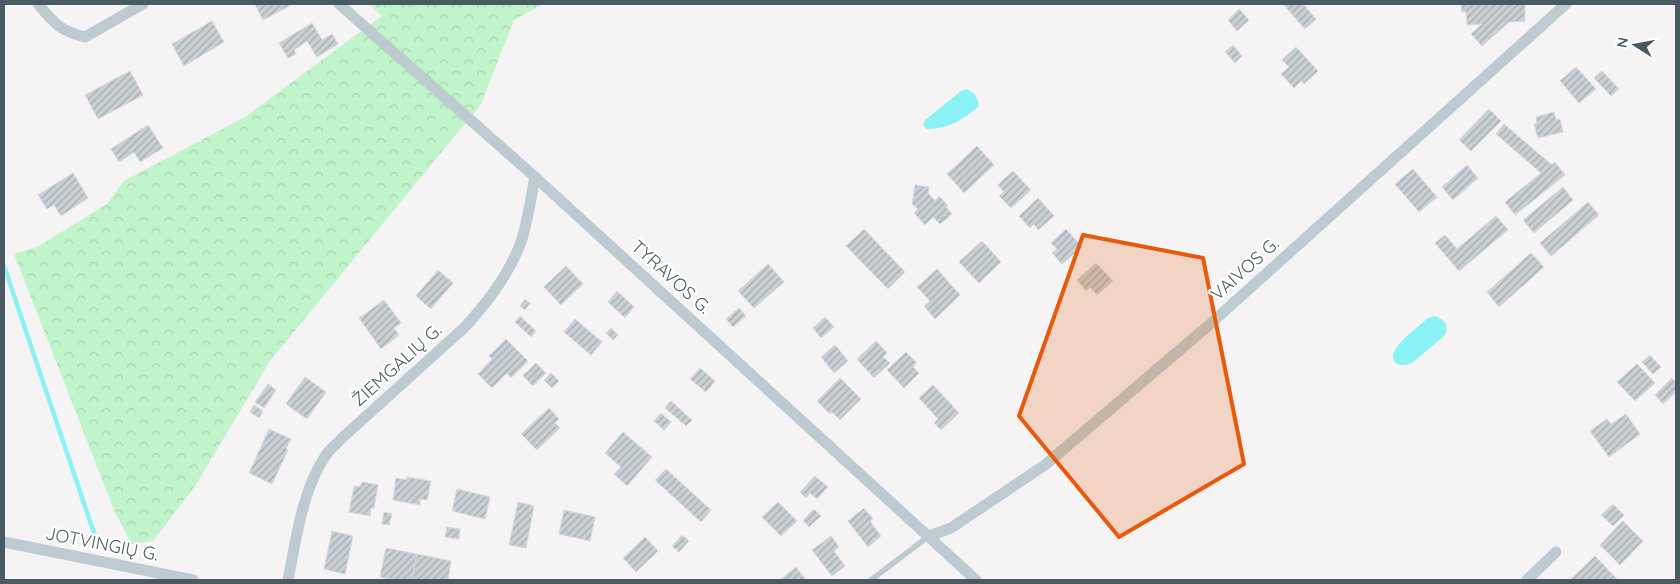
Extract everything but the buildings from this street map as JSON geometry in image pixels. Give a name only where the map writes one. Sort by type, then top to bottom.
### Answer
[{"type":"street","points":[[38,4],[54,23],[69,33],[85,37],[143,4]]},
{"type":"street","name":"TYRAVOS G.","points":[[339,4],[535,177],[976,580]]},
{"type":"street","name":"VAIVOS G.","points":[[929,536],[951,528],[1045,465],[1216,318],[1566,4]]},
{"type":"street","name":"ŽIEMGALIŲ G.","points":[[288,580],[302,512],[317,472],[326,455],[342,438],[465,327],[483,307],[499,284],[521,240],[535,177]]},
{"type":"street","name":"JOTVINGIŲ G.","points":[[4,542],[193,580]]},
{"type":"street","points":[[1527,580],[1556,552]]},
{"type":"lane","points":[[872,580],[929,536]]},
{"type":"highlighted area","points":[[1083,235],[1203,258],[1244,464],[1119,537],[1019,416]]},
{"type":"green space","points":[[369,4],[543,4],[514,20],[481,104],[270,361],[195,486],[153,541],[132,544],[114,510],[14,254],[37,247],[107,204],[124,181],[245,117],[382,16]]},
{"type":"water","points":[[966,89],[974,93],[977,100],[979,106],[974,111],[955,123],[941,128],[927,129],[923,125],[925,120]]},
{"type":"water","points":[[1434,316],[1446,324],[1447,330],[1444,336],[1412,363],[1406,365],[1397,364],[1393,356],[1394,351],[1428,318]]},
{"type":"waterway","points":[[4,266],[97,542]]}]
